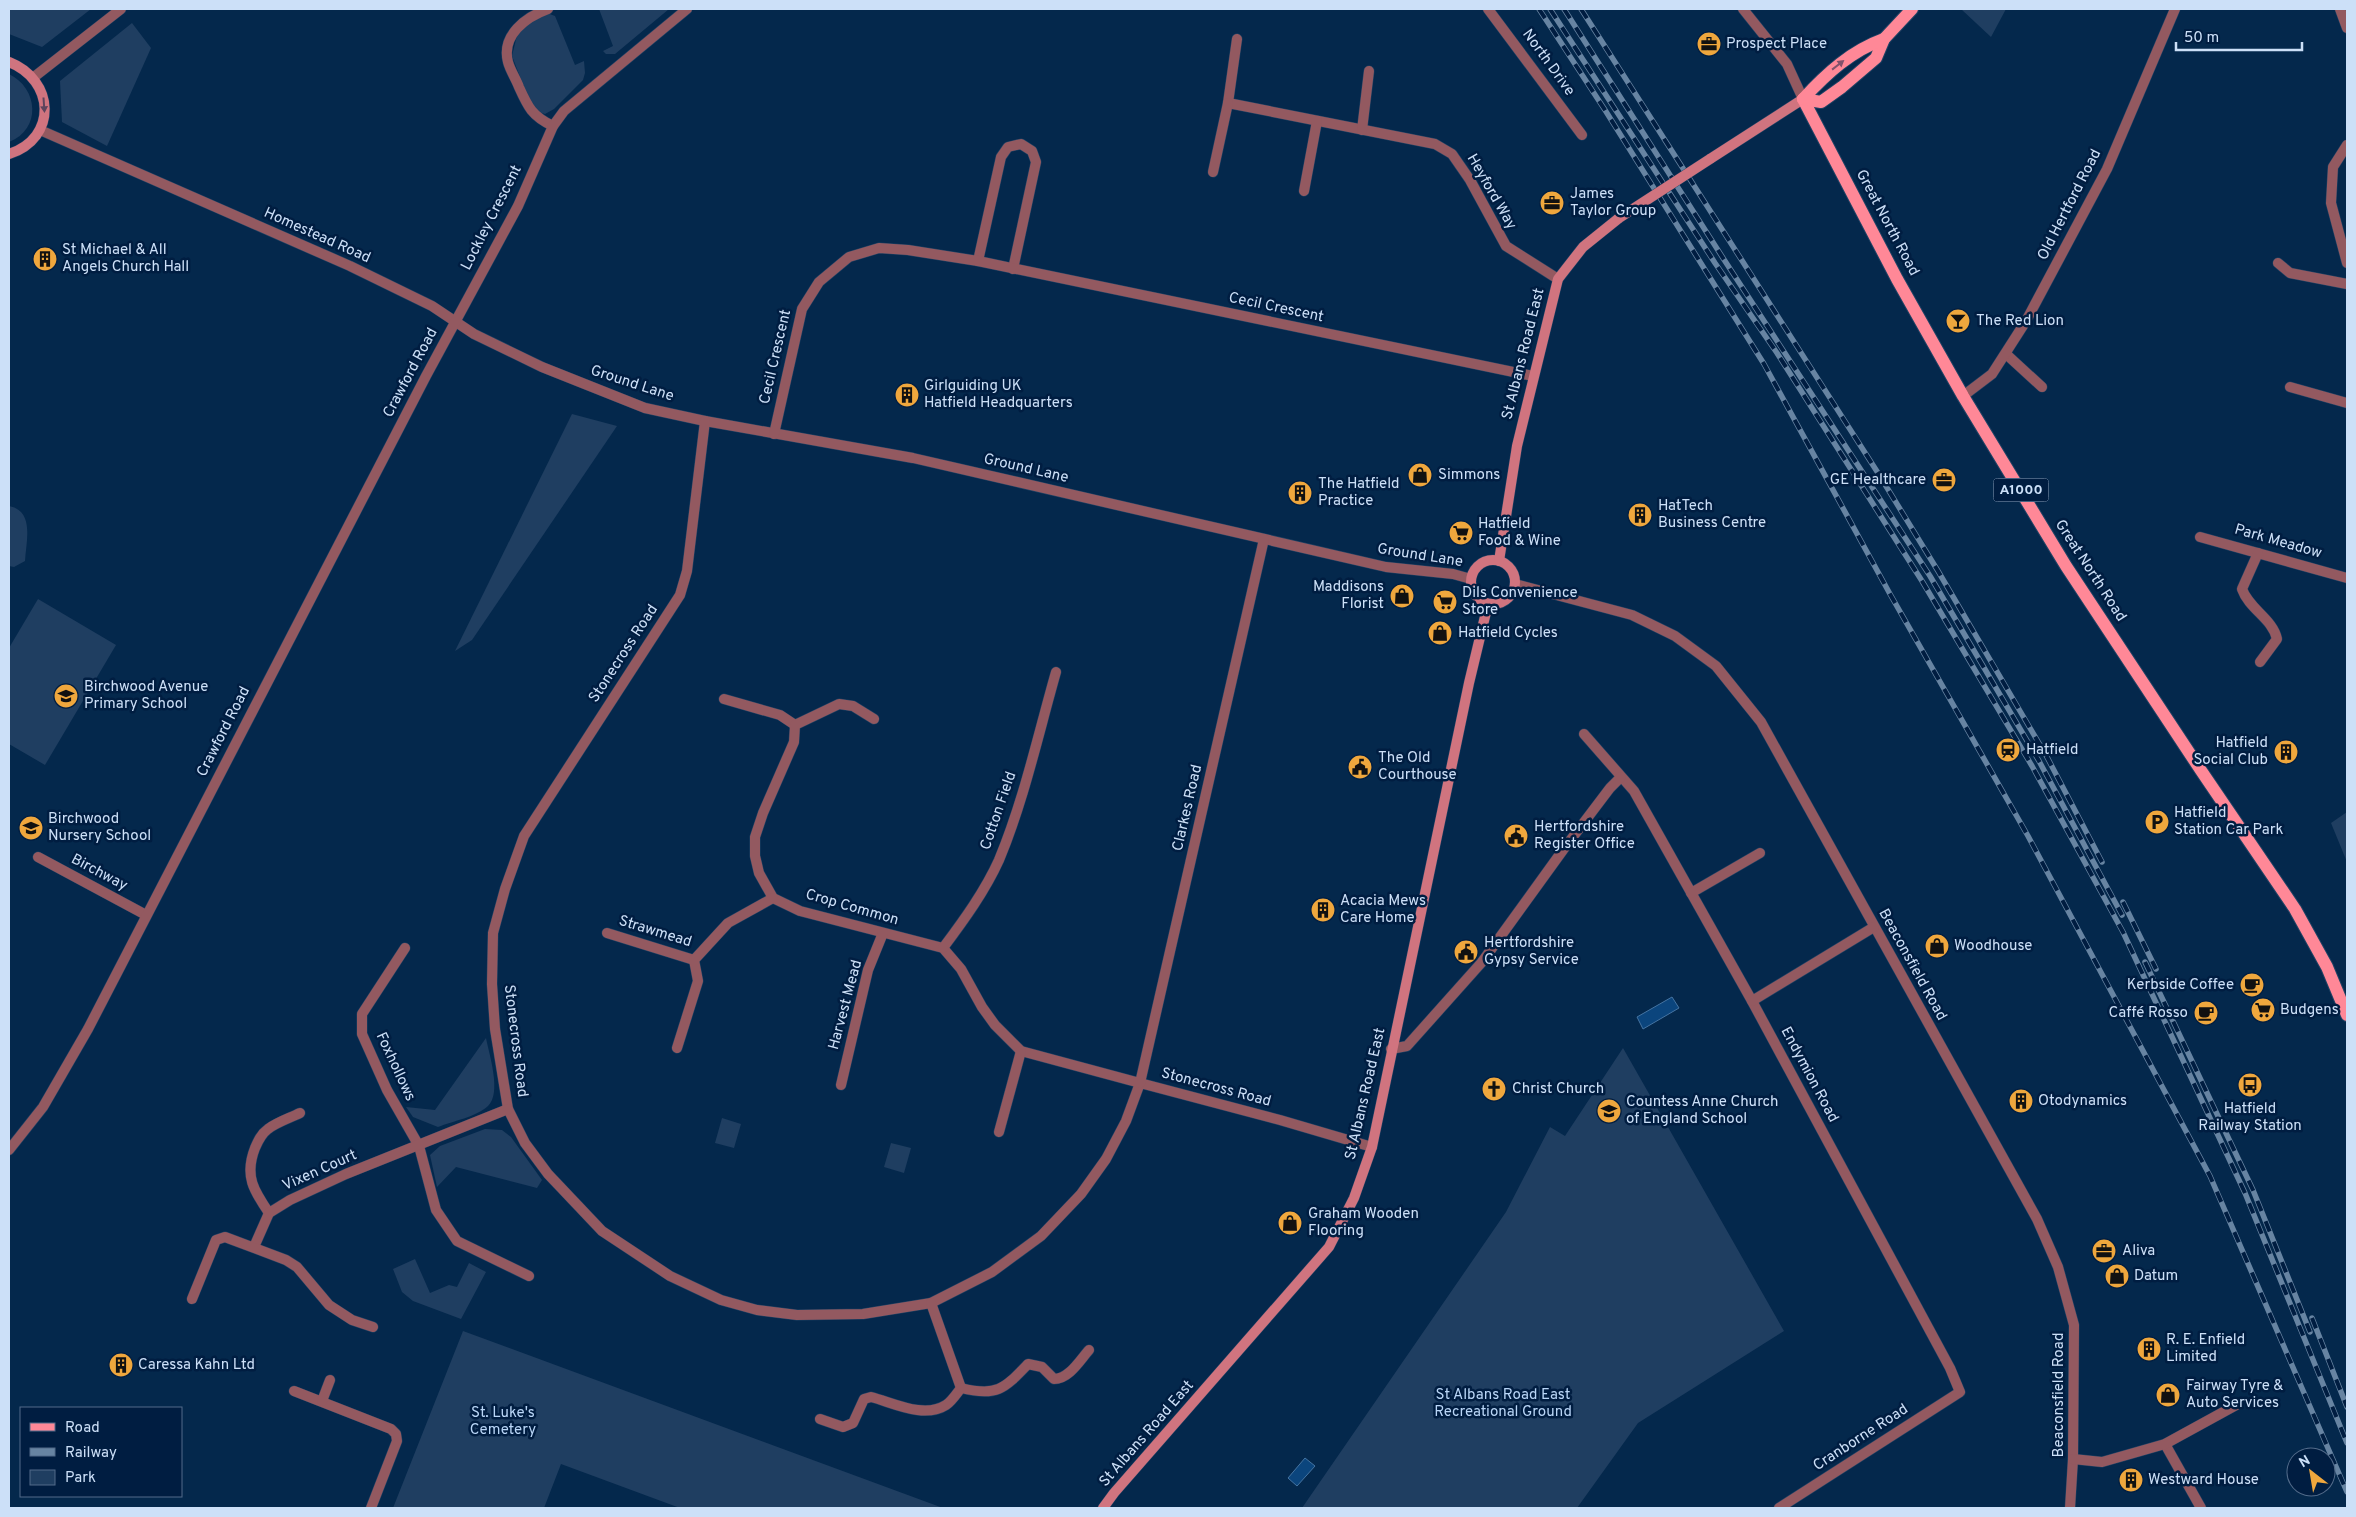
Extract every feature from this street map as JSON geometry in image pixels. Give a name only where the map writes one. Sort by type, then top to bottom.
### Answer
[{"type":"main road","points":[[1803,99],[1821,102],[1842,87],[1876,58],[1884,39],[1912,9]]},
{"type":"main road","points":[[1803,99],[1837,65],[1863,46],[1884,39]]},
{"type":"main road","points":[[9,62],[21,67],[34,77],[41,89],[44,102],[44,116],[40,130],[31,142],[18,151],[9,154]]},
{"type":"main road","name":"St Albans Road East","points":[[1499,561],[1517,446],[1558,279],[1583,247],[1619,218],[1803,99]]},
{"type":"main road","name":"Great North Road","points":[[1803,99],[1897,279],[1963,396],[2066,566],[2202,772],[2295,908],[2327,967],[2347,1015]]},
{"type":"main road","points":[[1499,561],[1509,567],[1515,584],[1513,591],[1503,602],[1488,604],[1480,601],[1474,594],[1471,579],[1477,566],[1484,562],[1499,561]]},
{"type":"main road","name":"St Albans Road East","points":[[1103,1508],[1120,1485],[1329,1247],[1350,1207],[1372,1147],[1391,1049],[1488,604]]},
{"type":"street","points":[[34,77],[121,9]]},
{"type":"street","points":[[548,9],[525,20],[513,32],[508,45],[508,61],[528,107],[538,119],[553,126]]},
{"type":"street","name":"Lockley Crescent","points":[[456,322],[518,206],[553,126],[564,111],[687,9]]},
{"type":"street","name":"North Drive","points":[[1488,9],[1582,135]]},
{"type":"street","name":"Great North Road","points":[[1742,9],[1787,64],[1803,99]]},
{"type":"street","name":"Old Hertford Road","points":[[1963,396],[1992,374],[2026,321],[2107,169],[2174,9]]},
{"type":"street","points":[[2340,9],[2347,28]]},
{"type":"street","points":[[1213,172],[1228,103],[1237,39]]},
{"type":"street","points":[[1362,130],[1370,71]]},
{"type":"street","name":"Heyford Way","points":[[1228,103],[1435,144],[1452,154],[1470,180],[1506,246],[1558,279]]},
{"type":"street","points":[[1304,191],[1317,121]]},
{"type":"street","name":"Homestead Road","points":[[40,130],[350,266],[432,306],[456,322],[525,359],[576,382]]},
{"type":"street","points":[[978,261],[1001,157],[1008,148],[1021,144],[1032,151],[1036,162],[1013,269]]},
{"type":"street","points":[[2347,145],[2334,166],[2330,203],[2347,262]]},
{"type":"street","name":"Cecil Crescent","points":[[774,434],[802,309],[818,282],[849,258],[879,248],[908,250],[978,261],[1533,376]]},
{"type":"street","points":[[2278,263],[2290,273],[2347,284]]},
{"type":"street","name":"Crawford Road","points":[[9,1150],[43,1107],[88,1029],[442,344],[456,322]]},
{"type":"street","points":[[2006,354],[2042,387]]},
{"type":"street","name":"Ground Lane","points":[[576,382],[645,408],[774,434],[913,458],[1386,567],[1453,574],[1471,579]]},
{"type":"street","points":[[2290,387],[2347,403]]},
{"type":"street","name":"Stonecross Road","points":[[705,421],[687,571],[680,595],[524,836],[505,889],[494,933],[492,984],[495,1029],[508,1109],[525,1143],[548,1174],[602,1231],[670,1276],[721,1300],[757,1310],[797,1315],[864,1314],[931,1303],[992,1272],[1041,1236],[1081,1194],[1106,1159],[1118,1136],[1140,1083],[1280,1120],[1372,1147]]},
{"type":"street","name":"Park Meadow","points":[[2200,537],[2347,578]]},
{"type":"street","name":"Clarkes Road","points":[[1140,1083],[1264,539]]},
{"type":"street","points":[[2258,553],[2242,589],[2246,600],[2275,630],[2277,640],[2260,662]]},
{"type":"street","name":"Beaconsfield Road","points":[[1515,584],[1632,615],[1675,636],[1716,666],[1761,722],[2037,1218],[2058,1266],[2074,1325],[2073,1459],[2070,1508]]},
{"type":"street","name":"Cotton Field","points":[[944,948],[970,911],[998,861],[1023,793],[1056,672]]},
{"type":"street","points":[[724,699],[780,715],[795,725]]},
{"type":"street","points":[[795,725],[839,704],[853,706],[874,719]]},
{"type":"street","points":[[677,1048],[698,981],[694,960],[728,923],[773,898],[759,873],[755,856],[755,837],[763,813],[794,742],[795,725]]},
{"type":"street","name":"Endymion Road","points":[[1584,734],[1634,791],[1752,1001],[1950,1368],[1960,1392]]},
{"type":"street","points":[[1391,1049],[1407,1046],[1482,962],[1563,850],[1610,788],[1621,777]]},
{"type":"street","points":[[1691,893],[1760,853]]},
{"type":"street","name":"Birchway","points":[[38,857],[146,915]]},
{"type":"street","name":"Crop Common","points":[[773,898],[800,910],[855,924],[883,934],[944,948]]},
{"type":"street","points":[[1752,1001],[1874,927]]},
{"type":"street","name":"Strawmead","points":[[607,933],[694,960]]},
{"type":"street","name":"Harvest Mead","points":[[841,1084],[868,970],[883,934]]},
{"type":"street","name":"Foxhollows","points":[[405,948],[362,1014],[362,1034],[387,1090],[419,1146],[436,1210],[457,1241],[529,1276]]},
{"type":"street","points":[[944,948],[961,969],[995,1025],[1021,1051],[1140,1083]]},
{"type":"street","points":[[999,1132],[1021,1051]]},
{"type":"street","points":[[419,1146],[508,1109]]},
{"type":"street","points":[[254,1247],[269,1214],[256,1195],[249,1172],[251,1157],[260,1137],[268,1128],[300,1113]]},
{"type":"street","name":"Vixen Court","points":[[269,1214],[306,1192],[419,1146]]},
{"type":"street","points":[[192,1299],[216,1240],[225,1237],[254,1247],[297,1267],[330,1305],[352,1320],[373,1327]]},
{"type":"street","points":[[931,1303],[961,1388]]},
{"type":"street","points":[[961,1388],[982,1393],[1000,1389],[1028,1364],[1042,1367],[1054,1379],[1059,1379],[1066,1375],[1089,1350]]},
{"type":"street","points":[[322,1401],[330,1380]]},
{"type":"street","points":[[820,1419],[843,1427],[853,1423],[864,1399],[871,1397],[923,1411],[934,1411],[947,1404],[961,1388]]},
{"type":"street","points":[[294,1391],[391,1429],[396,1434],[397,1441],[371,1508]]},
{"type":"street","name":"Cranborne Road","points":[[1779,1508],[1960,1392]]},
{"type":"street","points":[[2073,1459],[2102,1462],[2165,1444],[2238,1404]]},
{"type":"street","points":[[2165,1444],[2201,1508]]},
{"type":"green space","points":[[9,9],[91,9],[42,47],[9,34]]},
{"type":"green space","points":[[599,9],[669,9],[615,54],[606,54],[603,51],[613,46]]},
{"type":"green space","points":[[1961,9],[2006,9],[1991,37]]},
{"type":"green space","points":[[547,13],[555,16],[575,65],[584,61],[585,73],[583,80],[554,109],[545,114],[538,112],[531,105],[512,56],[518,31]]},
{"type":"green space","points":[[132,23],[151,48],[107,146],[62,122],[60,81]]},
{"type":"green space","points":[[9,74],[19,80],[26,89],[32,108],[27,128],[20,136],[9,142]]},
{"type":"green space","points":[[572,414],[617,426],[472,640],[455,651]]},
{"type":"green space","points":[[9,506],[23,514],[27,528],[25,561],[14,567],[9,566]]},
{"type":"green space","points":[[38,599],[116,645],[45,765],[9,744],[9,648]]},
{"type":"green space","points":[[2347,812],[2347,862],[2331,823]]},
{"type":"green space","points":[[486,1038],[492,1063],[494,1083],[492,1100],[488,1106],[471,1116],[438,1127],[413,1117],[406,1107],[435,1110]]},
{"type":"green space","name":"St Albans Road East Recreational Ground","points":[[1623,1048],[1784,1331],[1638,1423],[1577,1508],[1302,1508],[1506,1212],[1550,1127],[1565,1136]]},
{"type":"green space","points":[[722,1118],[741,1124],[734,1148],[715,1143]]},
{"type":"green space","points":[[485,1129],[502,1130],[511,1137],[542,1180],[537,1188],[456,1167],[437,1187],[430,1155],[440,1146]]},
{"type":"green space","points":[[891,1143],[911,1148],[904,1173],[884,1167]]},
{"type":"green space","points":[[415,1259],[430,1293],[449,1285],[457,1287],[469,1263],[486,1272],[461,1319],[413,1301],[402,1292],[393,1269]]},
{"type":"green space","name":"St. Luke's Cemetery","points":[[463,1331],[943,1508],[680,1508],[561,1464],[544,1508],[393,1508]]},
{"type":"shaded area","points":[[1672,997],[1679,1008],[1643,1029],[1637,1017]]},
{"type":"shaded area","points":[[1305,1458],[1315,1466],[1297,1486],[1288,1478]]},
{"type":"railway","points":[[1539,9],[1605,110],[1764,364],[1890,594],[2028,836],[2210,1176],[2347,1492]]},
{"type":"railway","points":[[1550,9],[1715,263],[1777,353],[1922,581],[2032,766],[2123,932],[2245,1193],[2347,1443]]},
{"type":"railway","points":[[1564,9],[1930,576],[2039,761],[2122,915]]},
{"type":"railway","points":[[1581,9],[1878,473],[1938,571],[2047,757],[2102,862]]},
{"type":"railway","points":[[2123,902],[2156,969]]},
{"type":"railway","points":[[2145,962],[2253,1190],[2310,1332]]},
{"type":"railway","points":[[2312,1318],[2347,1407]]},
{"type":"place","name":"Prospect Place","points":[[1709,44]]},
{"type":"place","name":"James Taylor Group","points":[[1552,203]]},
{"type":"place","name":"St Michael & All Angels Church Hall","points":[[45,259]]},
{"type":"place","name":"The Red Lion","points":[[1958,321]]},
{"type":"place","name":"Girlguiding UK Hatfield Headquarters","points":[[907,395]]},
{"type":"place","name":"Simmons","points":[[1420,475]]},
{"type":"place","name":"GE Healthcare","points":[[1944,480]]},
{"type":"place","name":"The Hatfield Practice","points":[[1300,493]]},
{"type":"place","name":"HatTech Business Centre","points":[[1640,515]]},
{"type":"place","name":"Hatfield Food & Wine","points":[[1461,533]]},
{"type":"place","name":"Maddisons Florist","points":[[1402,596]]},
{"type":"place","name":"Dils Convenience Store","points":[[1445,602]]},
{"type":"place","name":"Hatfield Cycles","points":[[1440,633]]},
{"type":"place","name":"Birchwood Avenue Primary School","points":[[66,696]]},
{"type":"place","name":"Hatfield","points":[[2008,750]]},
{"type":"place","name":"Hatfield Social Club","points":[[2286,752]]},
{"type":"place","name":"The Old Courthouse","points":[[1360,767]]},
{"type":"place","name":"Hatfield Station Car Park","points":[[2157,822]]},
{"type":"place","name":"Birchwood Nursery School","points":[[31,828]]},
{"type":"place","name":"Hertfordshire Register Office","points":[[1516,836]]},
{"type":"place","name":"Acacia Mews Care Home","points":[[1323,910]]},
{"type":"place","name":"Woodhouse","points":[[1937,946]]},
{"type":"place","name":"Hertfordshire Gypsy Service","points":[[1466,952]]},
{"type":"place","name":"Kerbside Coffee","points":[[2252,985]]},
{"type":"place","name":"Budgens","points":[[2263,1010]]},
{"type":"place","name":"Caffé Rosso","points":[[2206,1013]]},
{"type":"place","name":"Hatfield Railway Station","points":[[2250,1085]]},
{"type":"place","name":"Christ Church","points":[[1494,1089]]},
{"type":"place","name":"Otodynamics","points":[[2021,1101]]},
{"type":"place","name":"Countess Anne Church of England School","points":[[1609,1111]]},
{"type":"place","name":"Graham Wooden Flooring","points":[[1290,1223]]},
{"type":"place","name":"Aliva","points":[[2104,1251]]},
{"type":"place","name":"Datum","points":[[2117,1276]]},
{"type":"place","name":"R. E. Enfield Limited","points":[[2149,1349]]},
{"type":"place","name":"Caressa Kahn Ltd","points":[[121,1365]]},
{"type":"place","name":"Fairway Tyre & Auto Services","points":[[2168,1395]]},
{"type":"place","name":"Westward House","points":[[2131,1480]]}]
